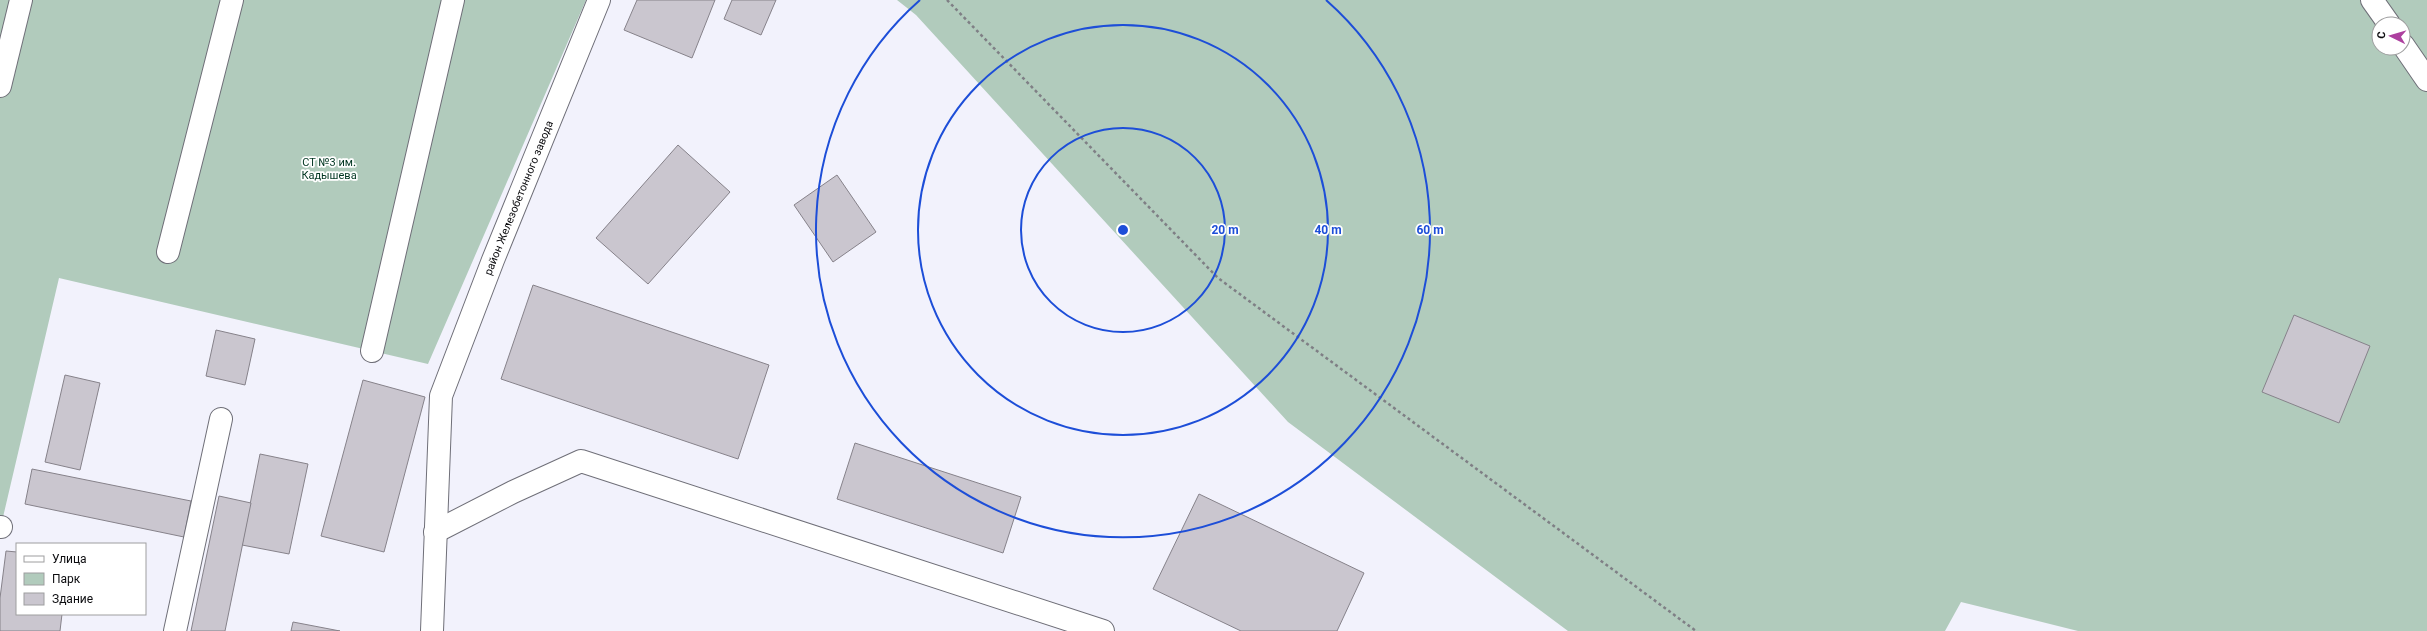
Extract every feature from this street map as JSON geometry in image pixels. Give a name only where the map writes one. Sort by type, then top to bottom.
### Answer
[{"type":"lane","points":[[0,86],[20,0]]},
{"type":"lane","points":[[168,252],[232,0]]},
{"type":"lane","points":[[372,351],[453,0]]},
{"type":"lane","name":"район Железобетонного завода","points":[[432,631],[441,396],[599,0]]},
{"type":"lane","points":[[2372,0],[2383,16]]},
{"type":"lane","points":[[2411,56],[2427,80]]},
{"type":"lane","points":[[176,631],[221,419]]},
{"type":"lane","points":[[435,532],[513,492],[581,461],[1103,631]]},
{"type":"path","points":[[947,0],[1218,278],[1696,631]]},
{"type":"green space","name":"СТ №3 им. Кадышева","points":[[0,0],[586,0],[428,364],[59,278],[0,530]]},
{"type":"green space","points":[[897,0],[2427,0],[2427,631],[2078,631],[1961,602],[1945,631],[1568,631],[1288,422],[916,15]]},
{"type":"building","points":[[637,0],[715,0],[692,58],[624,30]]},
{"type":"building","points":[[732,0],[776,0],[761,35],[724,19]]},
{"type":"building","points":[[678,145],[730,192],[648,284],[596,238]]},
{"type":"building","points":[[837,175],[876,232],[833,262],[794,205]]},
{"type":"building","points":[[533,285],[769,365],[738,459],[501,379]]},
{"type":"building","points":[[2294,315],[2370,346],[2339,423],[2262,392]]},
{"type":"building","points":[[216,330],[255,339],[245,385],[206,376]]},
{"type":"building","points":[[65,375],[100,383],[80,470],[45,462]]},
{"type":"building","points":[[363,380],[425,397],[384,552],[321,536]]},
{"type":"building","points":[[855,443],[1021,497],[1003,553],[837,499]]},
{"type":"building","points":[[260,454],[308,464],[289,554],[242,545]]},
{"type":"building","points":[[32,469],[191,501],[184,537],[25,504]]},
{"type":"building","points":[[1199,494],[1364,573],[1337,631],[1241,631],[1153,589]]},
{"type":"building","points":[[219,496],[251,503],[225,631],[191,631]]},
{"type":"building","points":[[6,551],[16,552],[16,615],[62,615],[60,631],[0,631],[0,598]]},
{"type":"building","points":[[293,622],[340,631],[291,631]]}]
